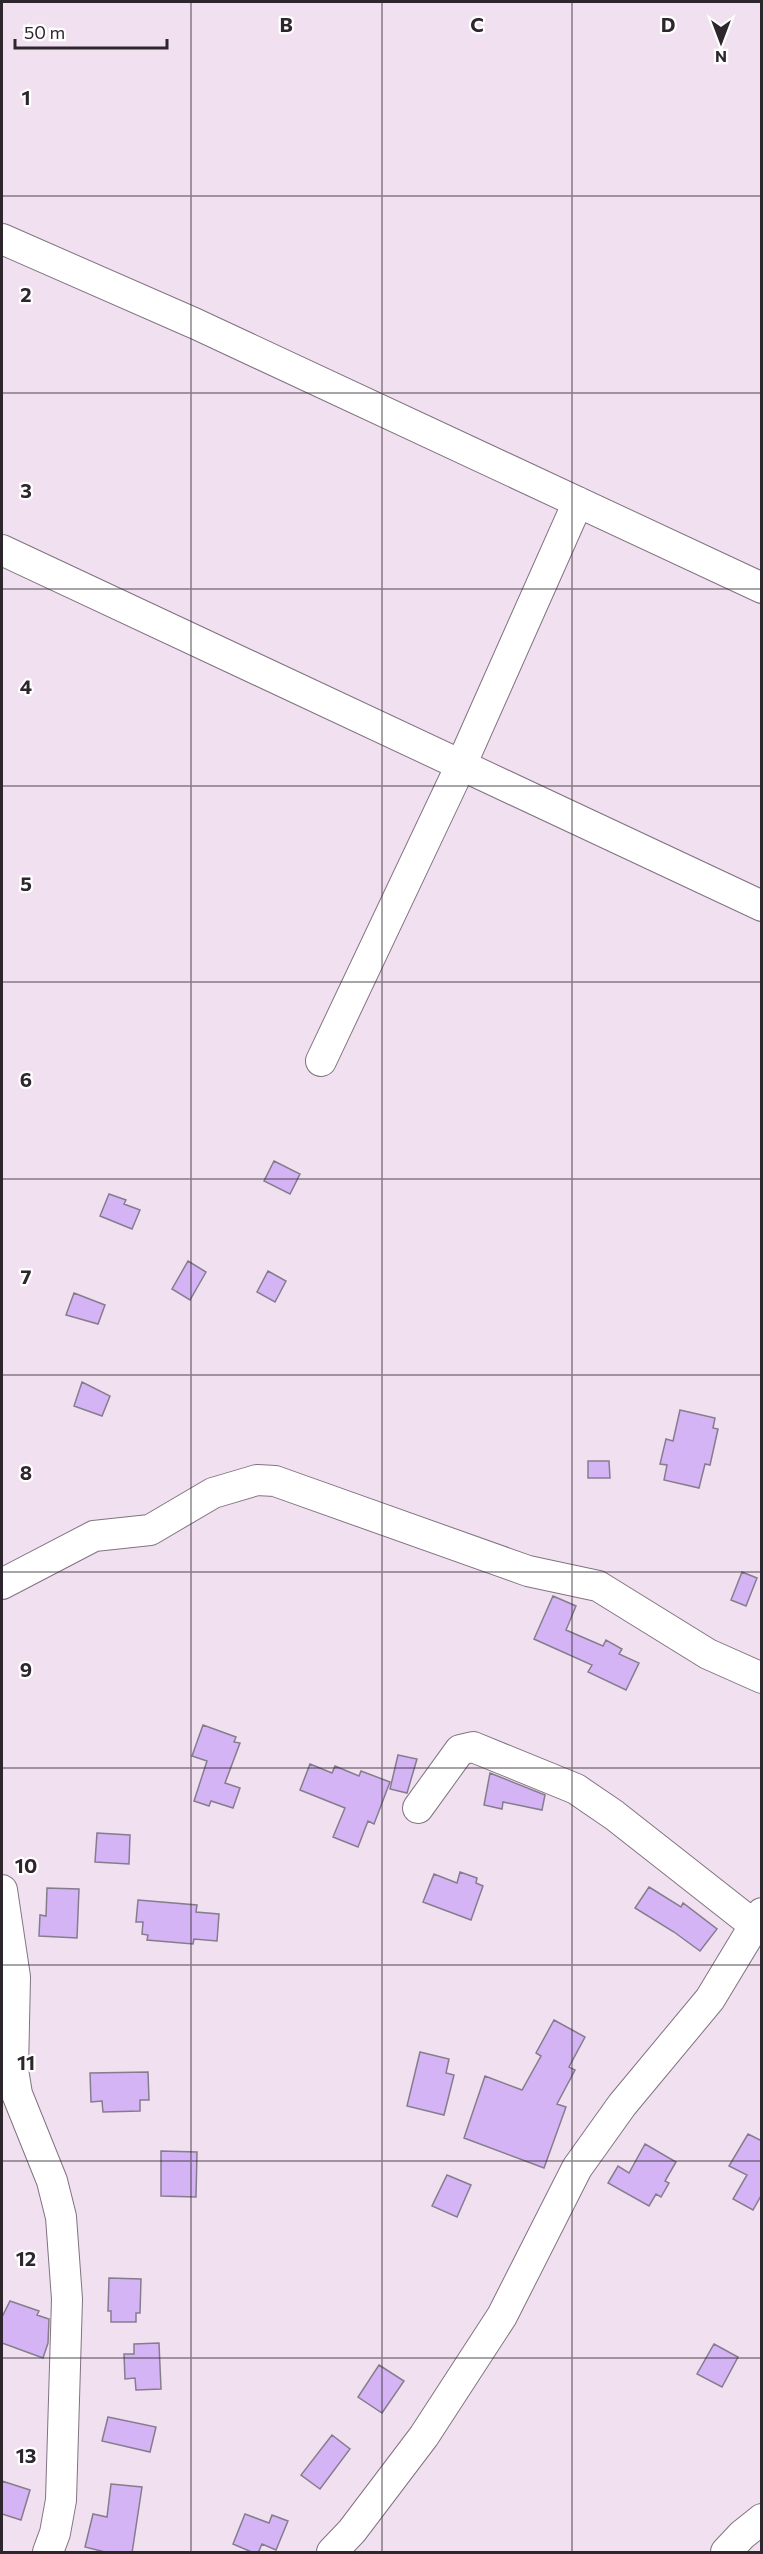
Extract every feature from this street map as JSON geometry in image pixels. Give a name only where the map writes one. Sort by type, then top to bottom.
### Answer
[{"type":"street","points":[[2,239],[196,324],[762,588]]},
{"type":"street","points":[[321,1061],[462,763],[578,502]]},
{"type":"street","points":[[2,550],[462,763],[762,906]]},
{"type":"street","points":[[2,1584],[94,1536],[150,1530],[213,1493],[257,1480],[275,1481],[528,1571],[598,1586],[708,1654],[762,1678]]},
{"type":"street","points":[[336,2552],[424,2436],[502,2316],[578,2168],[622,2105],[710,1999],[758,1919],[576,1789],[472,1747],[460,1750],[418,1808]]},
{"type":"street","points":[[2,1890],[15,1977],[9,2022],[13,2070],[17,2094],[48,2170],[59,2208],[67,2299],[61,2500],[55,2533],[48,2553]]},
{"type":"street","points":[[726,2553],[741,2535],[762,2519]]},
{"type":"building","points":[[274,1161],[300,1174],[290,1194],[264,1181]]},
{"type":"building","points":[[109,1194],[126,1200],[124,1204],[140,1210],[132,1229],[100,1216]]},
{"type":"building","points":[[188,1261],[206,1272],[190,1300],[172,1289]]},
{"type":"building","points":[[268,1271],[286,1281],[275,1302],[257,1292]]},
{"type":"building","points":[[74,1293],[105,1305],[98,1324],[66,1315]]},
{"type":"building","points":[[82,1382],[110,1396],[102,1416],[74,1406]]},
{"type":"building","points":[[680,1410],[715,1418],[713,1428],[718,1429],[710,1465],[705,1464],[699,1488],[664,1480],[667,1465],[660,1464],[666,1439],[673,1441]]},
{"type":"building","points":[[588,1461],[609,1461],[610,1478],[588,1478]]},
{"type":"building","points":[[742,1572],[757,1578],[746,1606],[731,1600]]},
{"type":"building","points":[[553,1596],[576,1606],[566,1630],[603,1646],[606,1640],[622,1649],[619,1654],[639,1663],[626,1690],[588,1672],[592,1665],[534,1639]]},
{"type":"building","points":[[203,1725],[236,1737],[234,1742],[240,1743],[225,1783],[240,1788],[233,1808],[211,1801],[209,1806],[194,1801],[207,1761],[192,1756]]},
{"type":"building","points":[[398,1755],[417,1759],[407,1793],[390,1789]]},
{"type":"building","points":[[310,1764],[332,1773],[335,1766],[359,1776],[361,1771],[390,1782],[374,1824],[368,1821],[358,1847],[333,1837],[345,1808],[300,1790]]},
{"type":"building","points":[[490,1773],[545,1795],[542,1810],[503,1802],[502,1809],[484,1805]]},
{"type":"building","points":[[97,1833],[130,1835],[129,1864],[95,1862]]},
{"type":"building","points":[[460,1872],[477,1878],[476,1883],[483,1886],[471,1920],[423,1902],[434,1874],[457,1883]]},
{"type":"building","points":[[649,1887],[681,1907],[683,1903],[717,1929],[700,1951],[635,1908]]},
{"type":"building","points":[[47,1888],[79,1889],[77,1938],[39,1936],[40,1915],[46,1916]]},
{"type":"building","points":[[138,1900],[197,1905],[196,1912],[219,1914],[217,1941],[194,1939],[193,1944],[147,1940],[148,1935],[142,1934],[143,1922],[136,1922]]},
{"type":"building","points":[[554,2020],[585,2037],[569,2067],[575,2070],[557,2104],[566,2107],[544,2168],[464,2138],[485,2076],[522,2090],[541,2056],[536,2053]]},
{"type":"building","points":[[420,2052],[449,2059],[446,2073],[454,2075],[444,2115],[407,2106]]},
{"type":"building","points":[[148,2072],[149,2100],[140,2100],[140,2111],[103,2112],[102,2101],[91,2102],[90,2073]]},
{"type":"building","points":[[748,2134],[762,2141],[762,2194],[753,2210],[733,2199],[747,2175],[729,2166]]},
{"type":"building","points":[[645,2144],[676,2162],[665,2181],[669,2183],[661,2197],[656,2194],[649,2206],[608,2183],[618,2166],[629,2173]]},
{"type":"building","points":[[161,2151],[197,2152],[196,2197],[161,2196]]},
{"type":"building","points":[[447,2175],[471,2185],[457,2217],[432,2206]]},
{"type":"building","points":[[109,2278],[141,2279],[140,2313],[136,2313],[136,2322],[111,2322],[111,2311],[108,2311]]},
{"type":"building","points":[[10,2301],[39,2311],[37,2315],[49,2319],[48,2343],[43,2358],[2,2343],[2,2317]]},
{"type":"building","points":[[159,2343],[161,2389],[136,2390],[135,2378],[125,2379],[124,2354],[134,2354],[134,2344]]},
{"type":"building","points":[[714,2344],[738,2357],[722,2387],[697,2374]]},
{"type":"building","points":[[379,2365],[404,2381],[382,2413],[358,2397]]},
{"type":"building","points":[[108,2417],[156,2427],[150,2452],[102,2441]]},
{"type":"building","points":[[332,2435],[350,2449],[320,2489],[301,2475]]},
{"type":"building","points":[[2,2481],[30,2490],[21,2520],[2,2514]]},
{"type":"building","points":[[111,2484],[142,2487],[132,2553],[109,2553],[85,2547],[93,2514],[107,2517]]},
{"type":"building","points":[[245,2514],[269,2523],[272,2515],[288,2521],[276,2550],[262,2544],[258,2553],[254,2553],[233,2544]]}]
